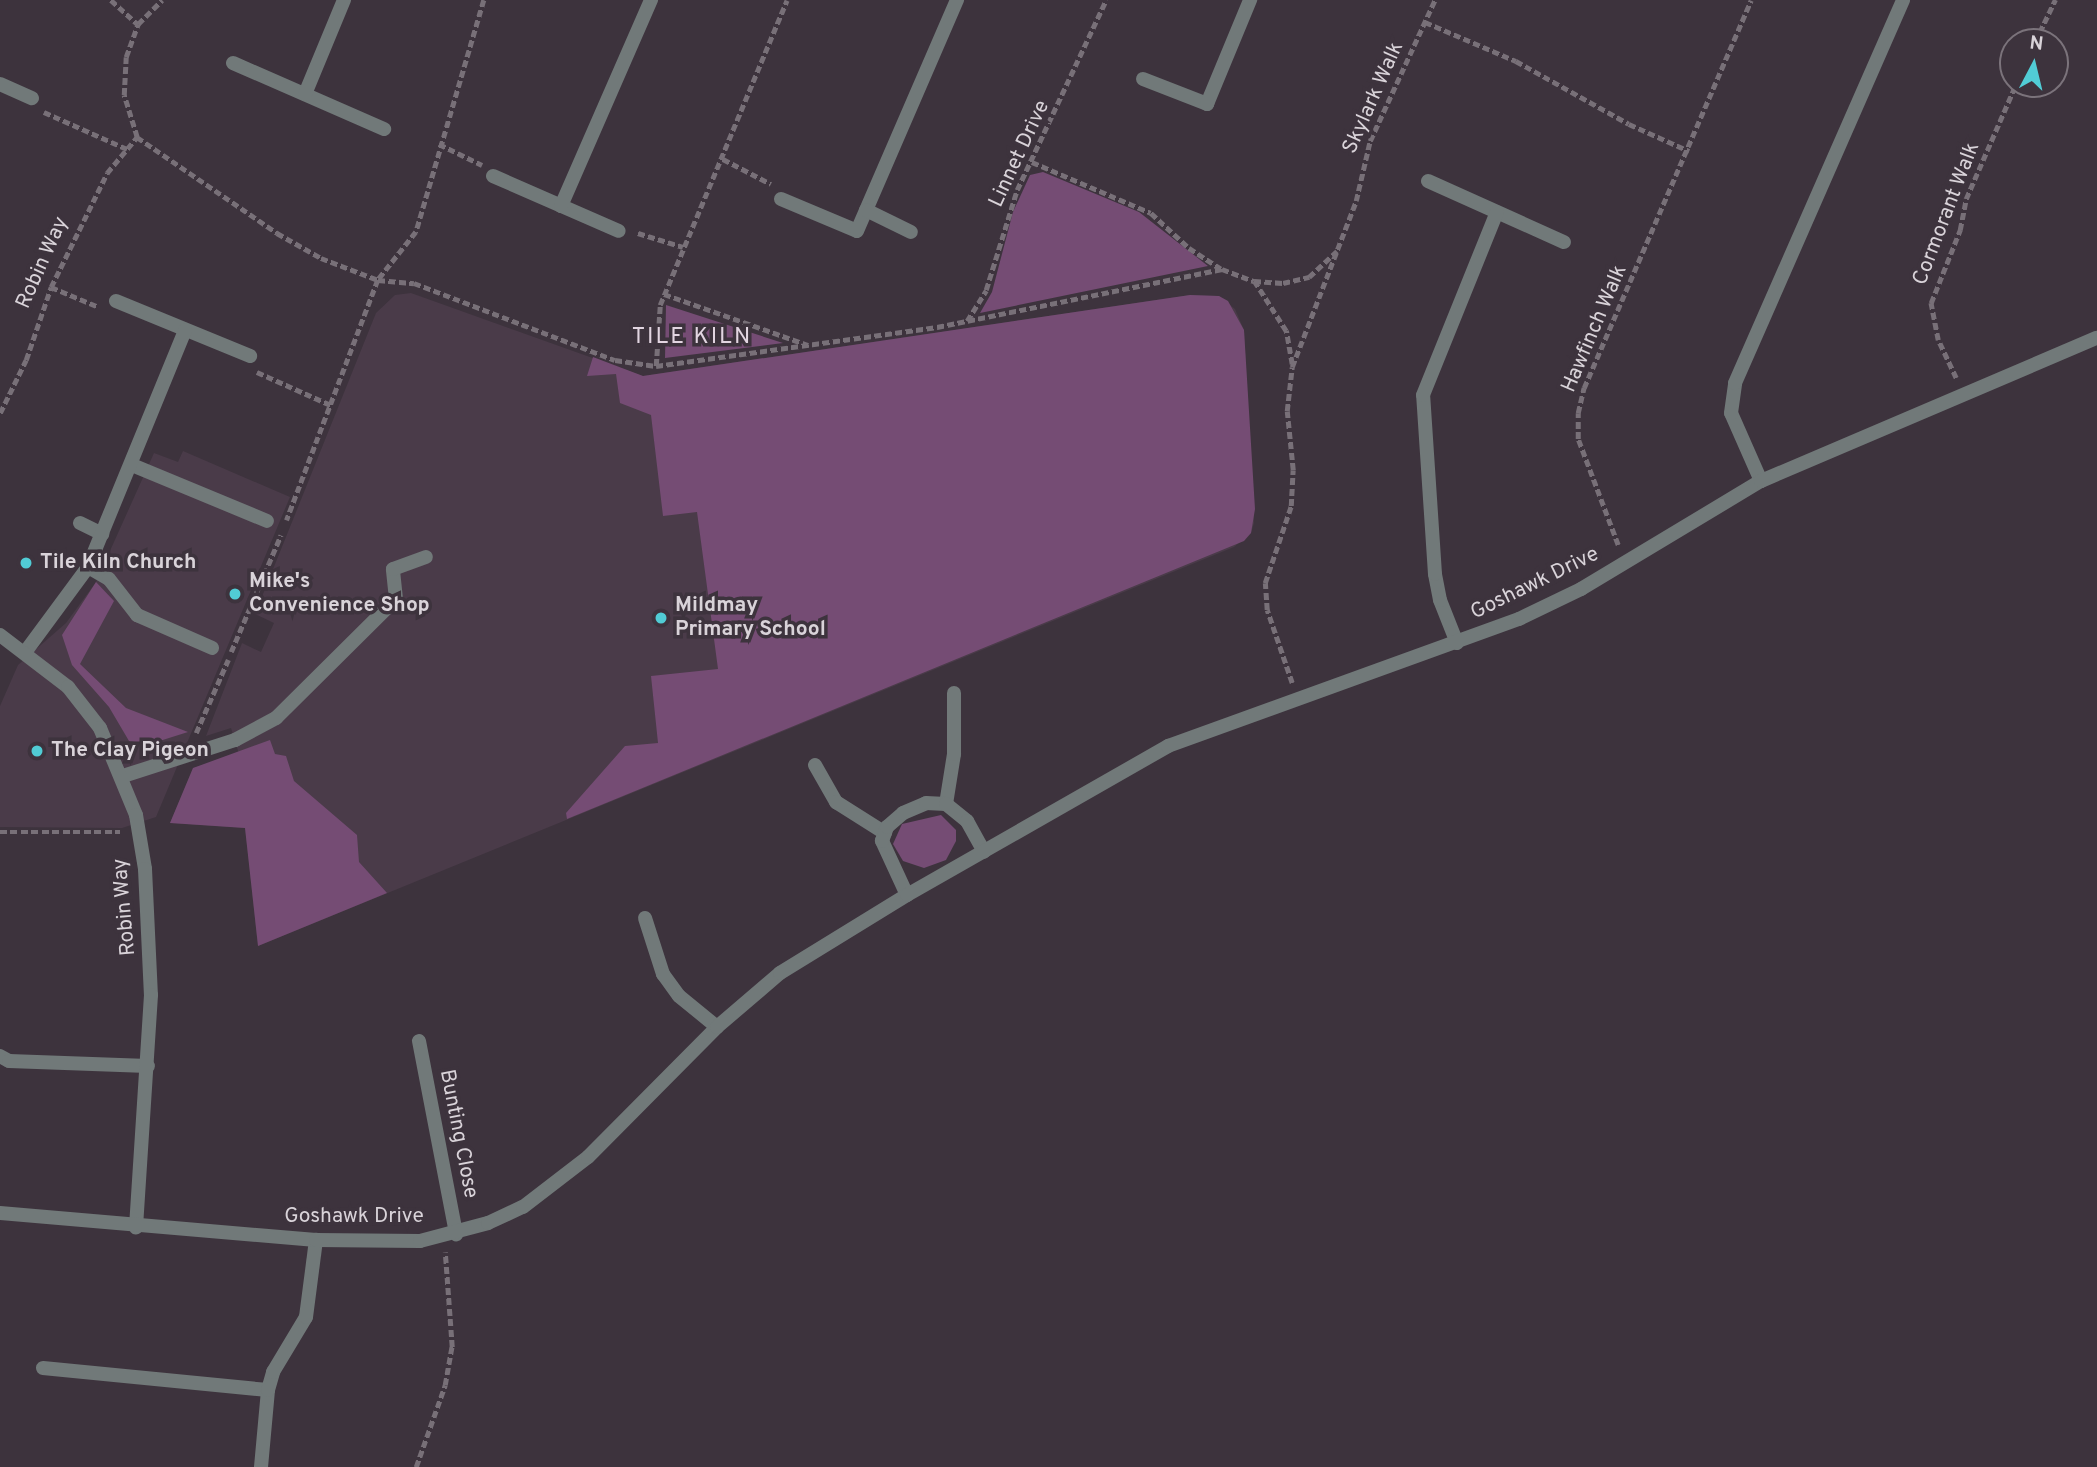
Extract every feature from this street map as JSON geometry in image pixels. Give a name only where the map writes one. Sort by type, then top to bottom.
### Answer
[{"type":"street","points":[[305,94],[344,0]]},
{"type":"street","points":[[561,206],[650,0]]},
{"type":"street","points":[[781,198],[857,231],[957,0]]},
{"type":"street","points":[[1143,79],[1207,104],[1250,0]]},
{"type":"street","points":[[1761,481],[1731,412],[1735,383],[1903,0]]},
{"type":"street","points":[[233,63],[384,128]]},
{"type":"street","points":[[0,84],[32,98]]},
{"type":"street","points":[[493,176],[619,231]]},
{"type":"street","points":[[1428,181],[1564,242]]},
{"type":"street","points":[[866,210],[911,232]]},
{"type":"street","points":[[1457,643],[1440,600],[1435,574],[1423,396],[1497,212]]},
{"type":"street","points":[[116,301],[250,356]]},
{"type":"street","points":[[26,650],[88,568],[185,330]]},
{"type":"street","name":"Goshawk Drive","points":[[0,1213],[135,1228],[316,1241],[449,1236],[523,1207],[558,1182],[716,1027],[780,973],[907,895],[1168,746],[1299,702],[1457,643],[1556,601],[1761,481],[2097,338]]},
{"type":"street","points":[[132,465],[267,521]]},
{"type":"street","points":[[80,523],[103,534]]},
{"type":"street","points":[[123,776],[235,740],[276,718],[396,599],[393,569],[426,557]]},
{"type":"street","points":[[88,568],[109,579],[137,615],[212,648]]},
{"type":"street","name":"Robin Way","points":[[0,635],[26,650],[68,687],[100,728],[123,776],[138,830],[150,945],[148,1066],[135,1228]]},
{"type":"street","points":[[946,804],[954,754],[954,693]]},
{"type":"street","points":[[815,765],[836,802],[885,833]]},
{"type":"street","points":[[907,895],[882,841],[885,833],[903,813],[926,803],[946,804],[967,821],[984,852]]},
{"type":"street","points":[[645,918],[663,974],[679,996],[716,1027]]},
{"type":"street","name":"Bunting Close","points":[[419,1041],[449,1236]]},
{"type":"street","points":[[0,1056],[9,1061],[148,1066]]},
{"type":"street","points":[[261,1467],[268,1390],[273,1372],[306,1317],[316,1241]]},
{"type":"street","points":[[43,1368],[268,1390]]},
{"type":"path","points":[[111,0],[138,24]]},
{"type":"path","points":[[162,0],[138,24],[124,76],[124,94],[137,137],[277,233],[321,258],[378,280]]},
{"type":"path","name":"Linnet Drive","points":[[967,321],[986,290],[1009,212],[1106,0]]},
{"type":"path","name":"Skylark Walk","points":[[1299,702],[1275,639],[1265,583],[1291,506],[1293,470],[1287,411],[1292,366],[1338,250],[1370,141],[1435,0]]},
{"type":"path","name":"Hawfinch Walk","points":[[1625,562],[1578,439],[1578,413],[1584,388],[1689,152],[1751,0]]},
{"type":"path","points":[[2042,28],[2055,0]]},
{"type":"path","points":[[1425,22],[1516,61],[1629,124],[1689,152]]},
{"type":"path","points":[[32,98],[40,110],[127,149]]},
{"type":"path","name":"Cormorant Walk","points":[[1964,395],[1938,340],[1931,303],[1960,230],[1966,199],[2010,98]]},
{"type":"path","name":"Robin Way","points":[[0,413],[26,360],[51,288],[107,173],[137,137]]},
{"type":"path","points":[[439,144],[475,159],[493,176]]},
{"type":"path","points":[[723,159],[767,179],[781,198]]},
{"type":"path","points":[[1032,162],[1150,213],[1189,248],[1222,269],[1254,281],[1283,284],[1309,277],[1338,250]]},
{"type":"path","points":[[619,231],[648,234],[683,247]]},
{"type":"path","points":[[656,366],[967,321],[1222,269]]},
{"type":"path","name":"Skylark Walk","points":[[1254,281],[1286,331],[1292,366]]},
{"type":"path","points":[[51,288],[98,307],[116,301]]},
{"type":"path","points":[[664,294],[810,345]]},
{"type":"path","points":[[250,356],[257,372],[333,406]]},
{"type":"path","points":[[0,832],[138,830]]},
{"type":"path","points":[[416,1467],[445,1385],[452,1347],[449,1236]]},
{"type":"shaded area","points":[[1043,172],[1139,212],[1208,266],[980,313],[992,292],[1013,212],[1030,175]]},
{"type":"shaded area","name":"Mildmay Primary School","points":[[411,293],[643,376],[1190,295],[1219,296],[1235,309],[1244,330],[1254,523],[1251,533],[1234,547],[258,946],[245,828],[170,823],[193,768],[239,754],[231,728],[206,736],[242,643],[261,652],[274,623],[255,614],[376,313],[395,295]]},
{"type":"shaded area","points":[[1190,295],[1219,296],[1228,301],[1244,330],[1255,509],[1251,533],[1244,541],[567,819],[566,813],[625,746],[658,743],[651,676],[718,669],[697,512],[663,516],[651,415],[620,403],[616,374],[587,376],[593,357],[643,376]]},
{"type":"shaded area","points":[[666,305],[783,343],[665,358]]},
{"type":"shaded area","points":[[183,451],[290,497],[156,817],[122,828],[0,827],[0,706],[18,665],[66,623],[96,582],[154,453],[178,462]]},
{"type":"shaded area","points":[[96,582],[114,601],[80,664],[126,708],[188,732],[150,744],[129,741],[109,707],[72,665],[62,635]]},
{"type":"shaded area","points":[[270,740],[275,754],[286,756],[294,781],[357,835],[359,862],[387,893],[258,946],[245,828],[170,823],[193,768]]},
{"type":"shaded area","points":[[941,815],[956,830],[956,841],[946,860],[924,868],[903,861],[893,844],[902,824]]},
{"type":"place","name":"Tile Kiln Church","points":[[26,563]]},
{"type":"place","name":"Mike's Convenience Shop","points":[[235,594]]},
{"type":"place","name":"Mildmay Primary School","points":[[661,618]]},
{"type":"place","name":"The Clay Pigeon","points":[[37,751]]},
{"type":"district","name":"TILE KILN","points":[[692,338]]}]
